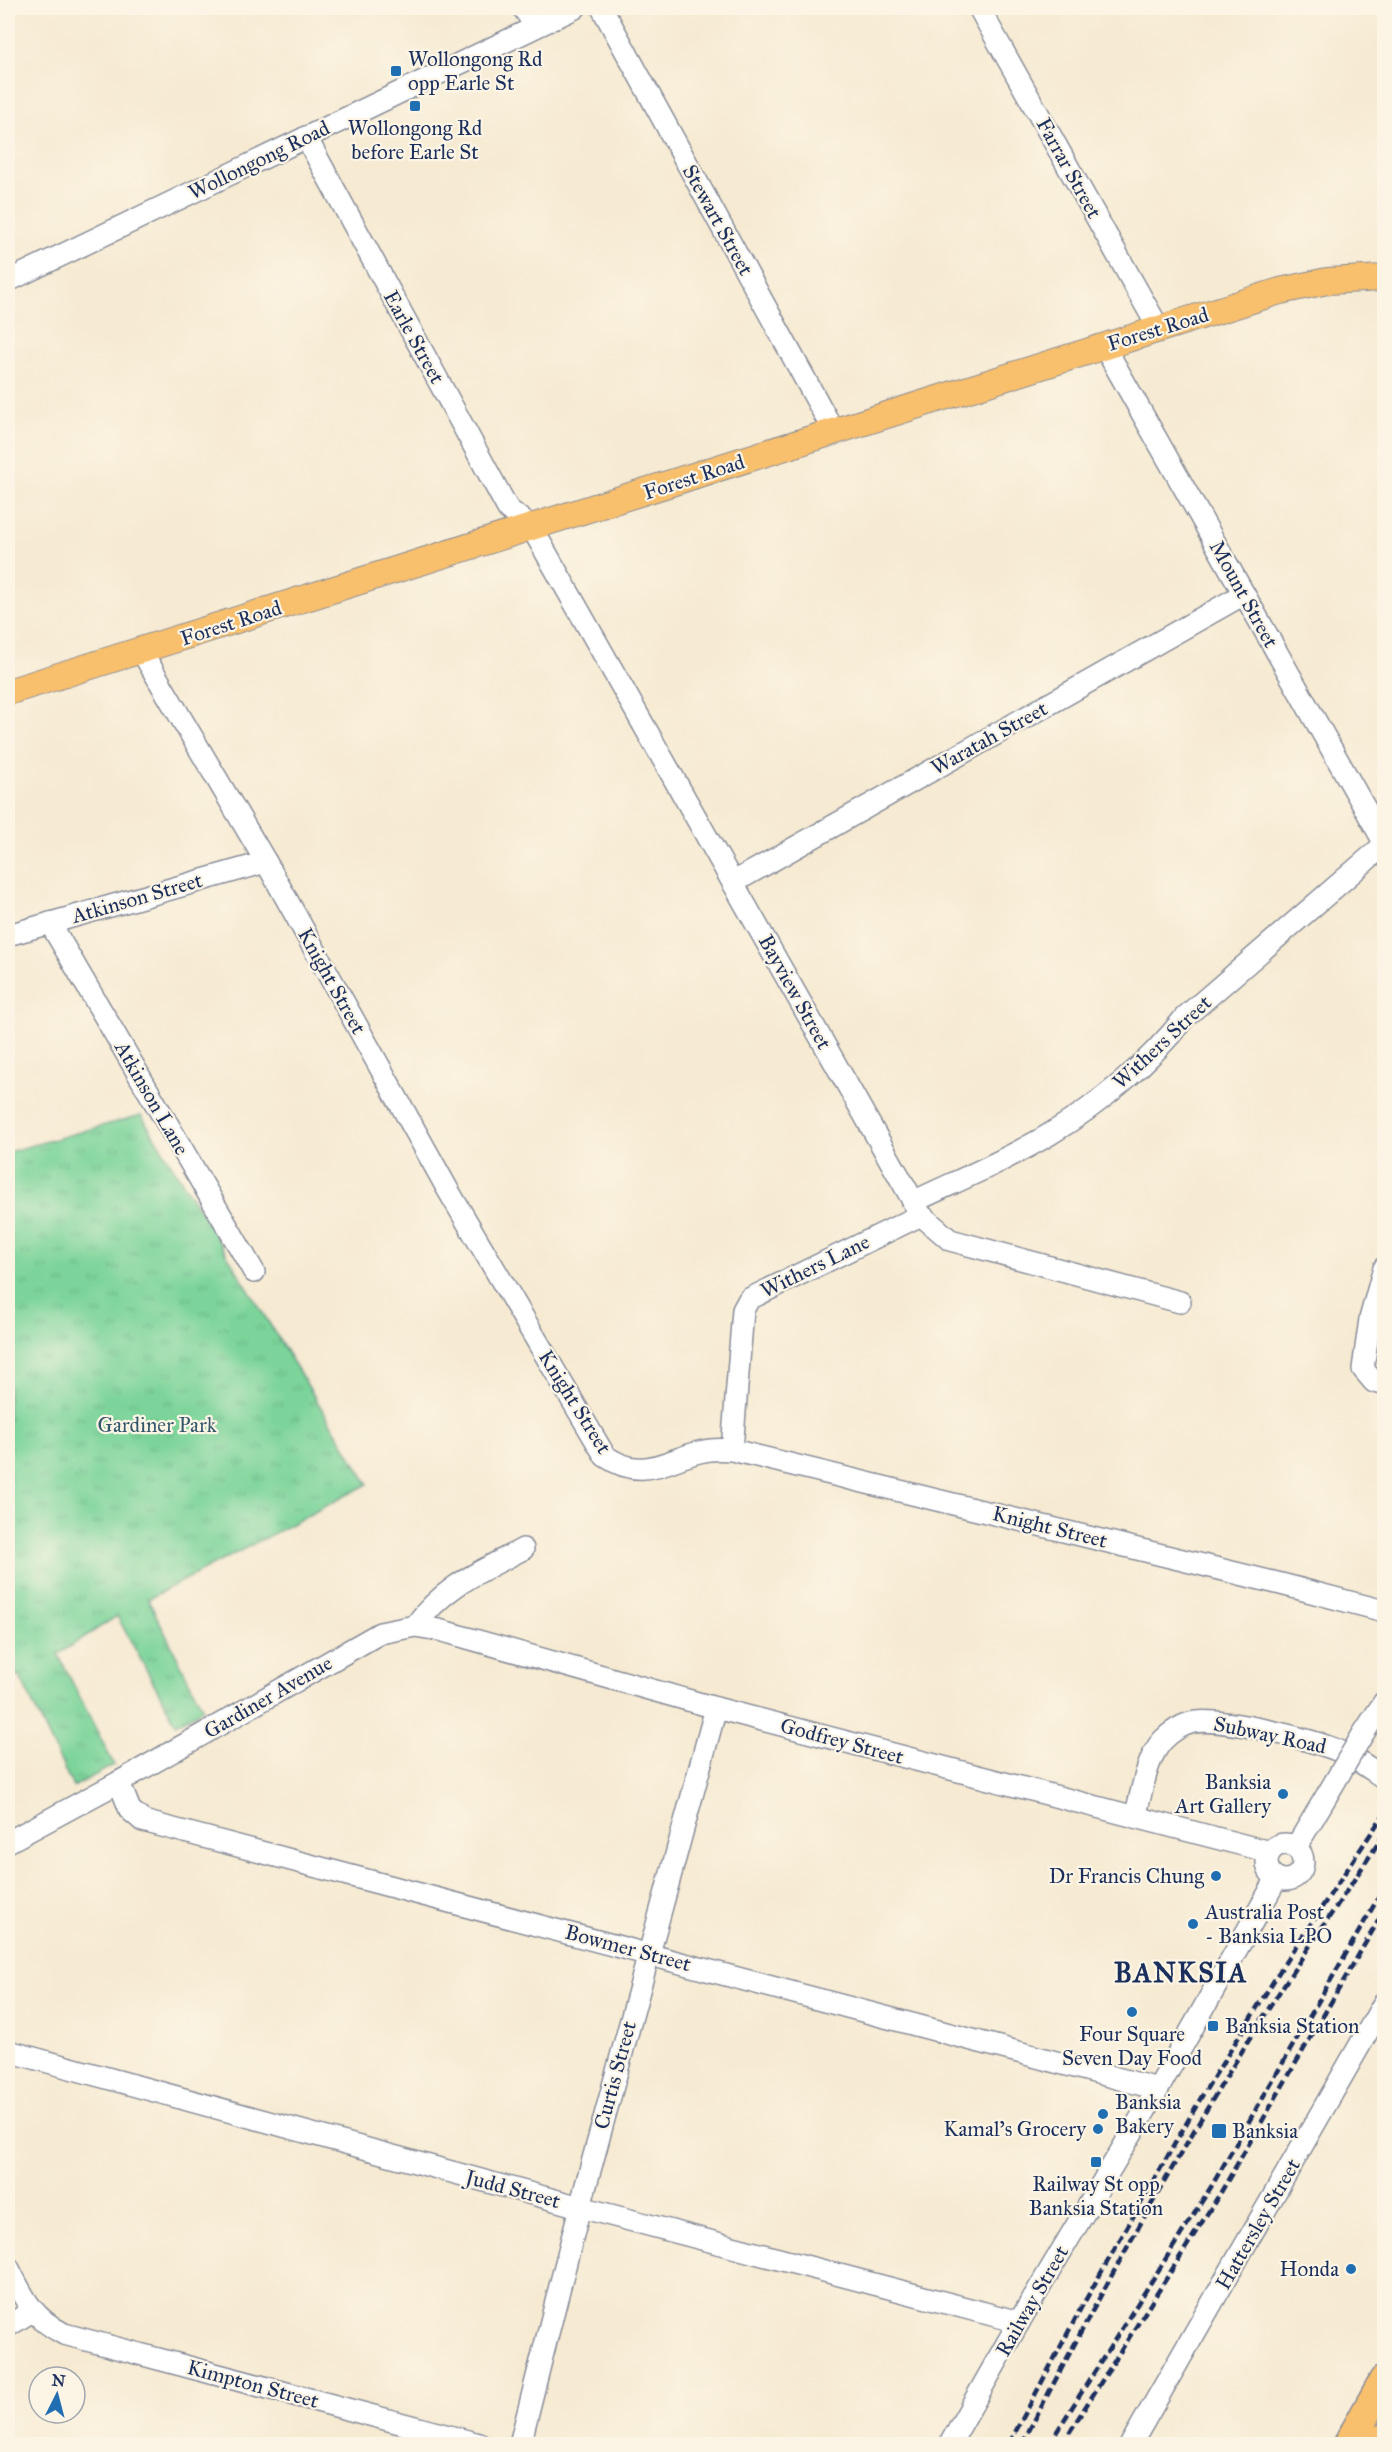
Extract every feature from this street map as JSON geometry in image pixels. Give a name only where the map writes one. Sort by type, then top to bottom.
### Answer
[{"type":"highway","points":[[1349,2445],[1384,2381]]},
{"type":"highway","points":[[1382,2445],[1384,2439]]},
{"type":"main road","name":"Forest Road","points":[[8,692],[141,652],[1280,291],[1327,281],[1384,278]]},
{"type":"street","points":[[523,8],[536,26]]},
{"type":"street","name":"Wollongong Road","points":[[8,281],[575,8]]},
{"type":"street","name":"Stewart Street","points":[[602,8],[834,432]]},
{"type":"street","name":"Farrar Street","points":[[979,8],[1159,329]]},
{"type":"street","name":"Earle Street","points":[[306,137],[508,509],[532,528]]},
{"type":"street","name":"Mount Street","points":[[1104,346],[1384,844]]},
{"type":"street","name":"Bayview Street","points":[[532,528],[917,1208],[950,1240],[1180,1302]]},
{"type":"street","name":"Waratah Street","points":[[734,882],[1244,594]]},
{"type":"street","name":"Knight Street","points":[[141,652],[266,862],[448,1190],[605,1456],[626,1467],[650,1469],[702,1451],[732,1450],[1384,1611]]},
{"type":"street","name":"Withers Street","points":[[917,1208],[1033,1144],[1104,1096],[1161,1047],[1185,1017],[1384,844]]},
{"type":"street","name":"Atkinson Street","points":[[8,935],[266,862]]},
{"type":"street","name":"Atkinson Lane","points":[[50,923],[254,1272]]},
{"type":"street","name":"Withers Lane","points":[[732,1450],[743,1310],[748,1299],[917,1208]]},
{"type":"street","points":[[1384,1268],[1370,1319],[1363,1369],[1374,1382],[1384,1384]]},
{"type":"street","points":[[415,1626],[442,1594],[523,1549]]},
{"type":"street","name":"Godfrey Street","points":[[415,1626],[439,1630],[716,1708],[1270,1852]]},
{"type":"street","name":"Gardiner Avenue","points":[[8,1842],[119,1782],[380,1633],[415,1626]]},
{"type":"street","points":[[1296,1847],[1384,1702]]},
{"type":"street","name":"Curtis Street","points":[[519,2445],[647,1953],[716,1708]]},
{"type":"street","name":"Subway Road","points":[[1135,1817],[1151,1764],[1162,1741],[1176,1730],[1191,1723],[1209,1721],[1231,1724],[1317,1743],[1343,1752],[1384,1778]]},
{"type":"street","name":"Bowmer Street","points":[[119,1782],[130,1810],[143,1821],[1158,2089]]},
{"type":"street","points":[[1285,1843],[1296,1847],[1304,1863],[1299,1874],[1289,1880],[1277,1878],[1269,1870],[1267,1864],[1270,1852],[1285,1843]]},
{"type":"street","name":"Railway Street","points":[[950,2445],[1019,2322],[1158,2089],[1277,1878]]},
{"type":"street","name":"Hattersley Street","points":[[1131,2445],[1384,2003]]},
{"type":"street","name":"Judd Street","points":[[8,2051],[580,2207],[1019,2322]]},
{"type":"street","points":[[8,2267],[32,2312],[8,2325]]},
{"type":"street","name":"Kimpton Street","points":[[32,2312],[64,2334],[479,2445]]},
{"type":"green space","name":"Gardiner Park","points":[[141,1115],[368,1484],[148,1599],[203,1709],[176,1724],[117,1616],[58,1654],[114,1765],[73,1787],[19,1675],[8,1681],[8,1152]]},
{"type":"railway","points":[[1009,2444],[1081,2308],[1202,2096],[1286,1961],[1384,1814]]},
{"type":"railway","points":[[1022,2444],[1107,2285],[1196,2127],[1274,2000],[1384,1834]]},
{"type":"railway","points":[[1049,2444],[1211,2187],[1384,1888]]},
{"type":"railway","points":[[1062,2444],[1221,2192],[1384,1911]]},
{"type":"place","name":"Wollongong Rd opp Earle St","points":[[396,71]]},
{"type":"place","name":"Wollongong Rd before Earle St","points":[[415,106]]},
{"type":"place","name":"Banksia Art Gallery","points":[[1283,1794]]},
{"type":"place","name":"Dr Francis Chung","points":[[1216,1876]]},
{"type":"place","name":"Australia Post - Banksia LPO","points":[[1193,1924]]},
{"type":"place","name":"Four Square Seven Day Food","points":[[1132,2012]]},
{"type":"place","name":"Banksia Station","points":[[1213,2026]]},
{"type":"place","name":"Banksia Bakery","points":[[1103,2114]]},
{"type":"place","name":"Kamal's Grocery","points":[[1098,2129]]},
{"type":"place","name":"Banksia","points":[[1219,2131]]},
{"type":"place","name":"Railway St opp Banksia Station","points":[[1096,2162]]},
{"type":"place","name":"Honda","points":[[1351,2269]]},
{"type":"district","name":"BANKSIA","points":[[1181,1973]]}]
